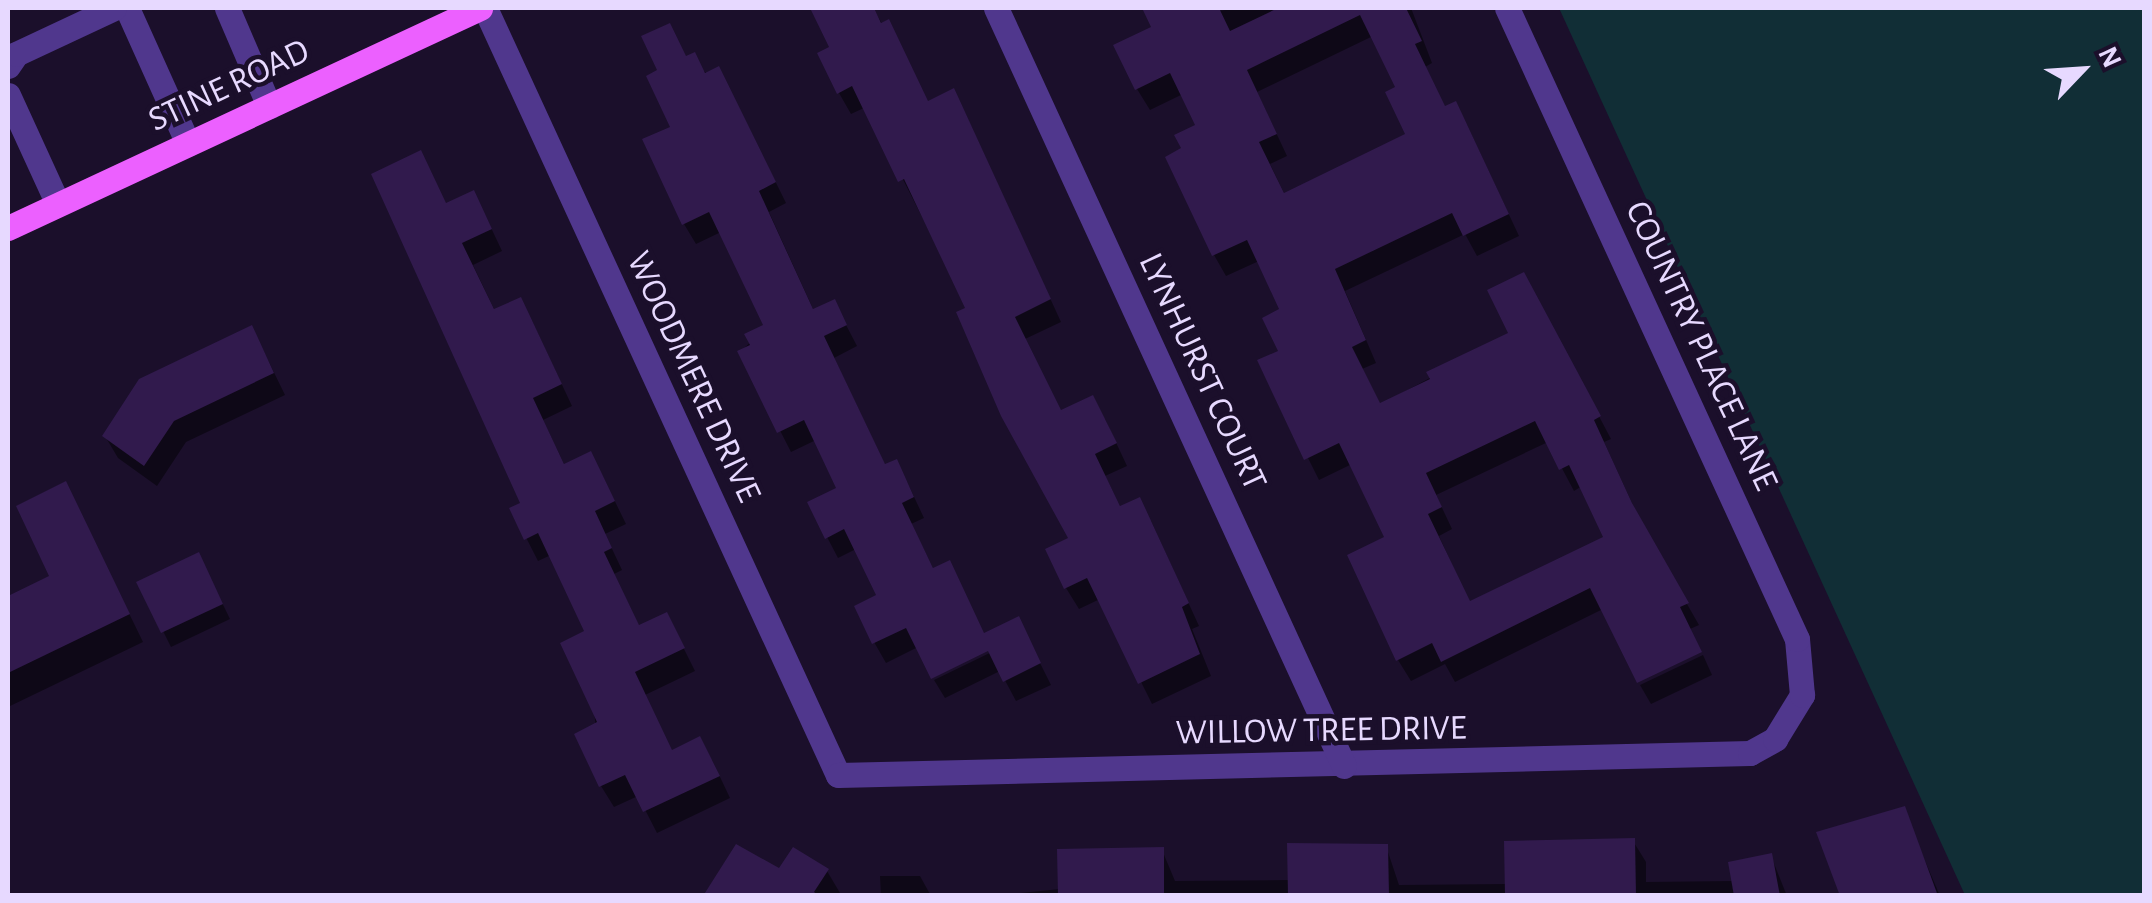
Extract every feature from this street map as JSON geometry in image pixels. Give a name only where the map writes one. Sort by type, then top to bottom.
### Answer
[{"type":"main road","name":"STINE ROAD","points":[[8,228],[483,8]]},
{"type":"street","points":[[8,66],[16,54],[114,8]]},
{"type":"street","points":[[127,8],[188,144]]},
{"type":"street","points":[[226,8],[269,106]]},
{"type":"street","name":"WOODMERE DRIVE","points":[[483,8],[838,775]]},
{"type":"street","name":"LYNHURST COURT","points":[[996,8],[1344,766]]},
{"type":"street","name":"COUNTRY PLACE LANE","points":[[1507,8],[1797,639],[1804,666],[1792,719]]},
{"type":"street","points":[[8,95],[58,204]]},
{"type":"street","name":"WILLOW TREE DRIVE","points":[[838,775],[1722,758],[1750,753],[1792,719]]},
{"type":"shaded area","points":[[1559,8],[2144,8],[2144,895],[1965,895]]},
{"type":"building","points":[[810,8],[874,8],[881,23],[889,19],[928,101],[954,88],[1051,299],[1015,317],[1061,410],[1093,395],[1117,443],[1095,454],[1120,506],[1140,497],[1189,603],[1182,607],[1200,654],[1138,684],[1087,578],[1064,589],[1045,549],[1068,538],[1001,416],[956,312],[965,308],[904,179],[898,182],[852,86],[837,94],[817,53],[829,47]]},
{"type":"building","points":[[1142,8],[1219,8],[1230,31],[1278,8],[1406,8],[1422,41],[1415,44],[1445,106],[1456,101],[1509,214],[1463,236],[1452,213],[1335,269],[1366,340],[1352,347],[1380,403],[1430,379],[1426,372],[1508,333],[1487,290],[1524,272],[1601,416],[1594,420],[1632,503],[1689,603],[1680,607],[1702,652],[1637,683],[1590,588],[1441,662],[1432,643],[1396,661],[1347,555],[1384,537],[1339,443],[1304,460],[1257,360],[1278,351],[1262,318],[1279,309],[1247,240],[1212,256],[1165,157],[1181,148],[1174,135],[1195,125],[1170,73],[1135,90],[1113,45],[1151,27]],"holes":[[[1360,15],[1395,87],[1385,92],[1405,134],[1284,193],[1259,142],[1277,134],[1247,70]],[[1535,421],[1559,470],[1569,465],[1603,537],[1470,601],[1428,514],[1442,507],[1426,473]]]},
{"type":"building","points":[[670,23],[686,56],[695,52],[705,73],[719,66],[776,182],[759,191],[813,309],[835,299],[847,325],[824,336],[885,464],[897,459],[914,497],[902,503],[933,568],[950,560],[984,633],[1019,616],[1041,663],[1003,682],[988,651],[931,679],[906,628],[872,644],[854,606],[876,595],[844,529],[825,539],[807,502],[836,488],[804,420],[777,433],[737,351],[750,345],[744,334],[763,325],[709,212],[682,225],[642,139],[670,127],[646,76],[657,70],[641,36]]},
{"type":"building","points":[[421,150],[446,203],[474,190],[492,229],[462,243],[494,309],[521,297],[562,384],[533,398],[564,464],[591,451],[615,501],[595,511],[612,548],[604,552],[639,625],[667,612],[685,648],[635,672],[672,750],[700,736],[720,776],[643,812],[625,775],[599,787],[574,734],[597,722],[560,643],[584,631],[538,533],[524,540],[509,508],[520,503],[371,174]]},
{"type":"building","points":[[252,325],[274,373],[174,421],[144,466],[102,436],[139,379]]},
{"type":"building","points":[[66,481],[130,614],[8,673],[8,596],[49,576],[16,506]]},
{"type":"building","points":[[199,552],[223,604],[161,633],[136,582]]},
{"type":"building","points":[[1905,806],[1938,896],[1840,896],[1816,832]]},
{"type":"building","points":[[1635,838],[1636,896],[1505,896],[1504,841]]},
{"type":"building","points":[[1287,843],[1388,844],[1389,896],[1288,896]]},
{"type":"building","points":[[736,844],[779,868],[793,847],[829,869],[814,892],[819,896],[703,896]]},
{"type":"building","points":[[1164,847],[1164,896],[1058,896],[1057,849]]},
{"type":"building","points":[[1772,853],[1780,896],[1734,896],[1728,862]]}]
